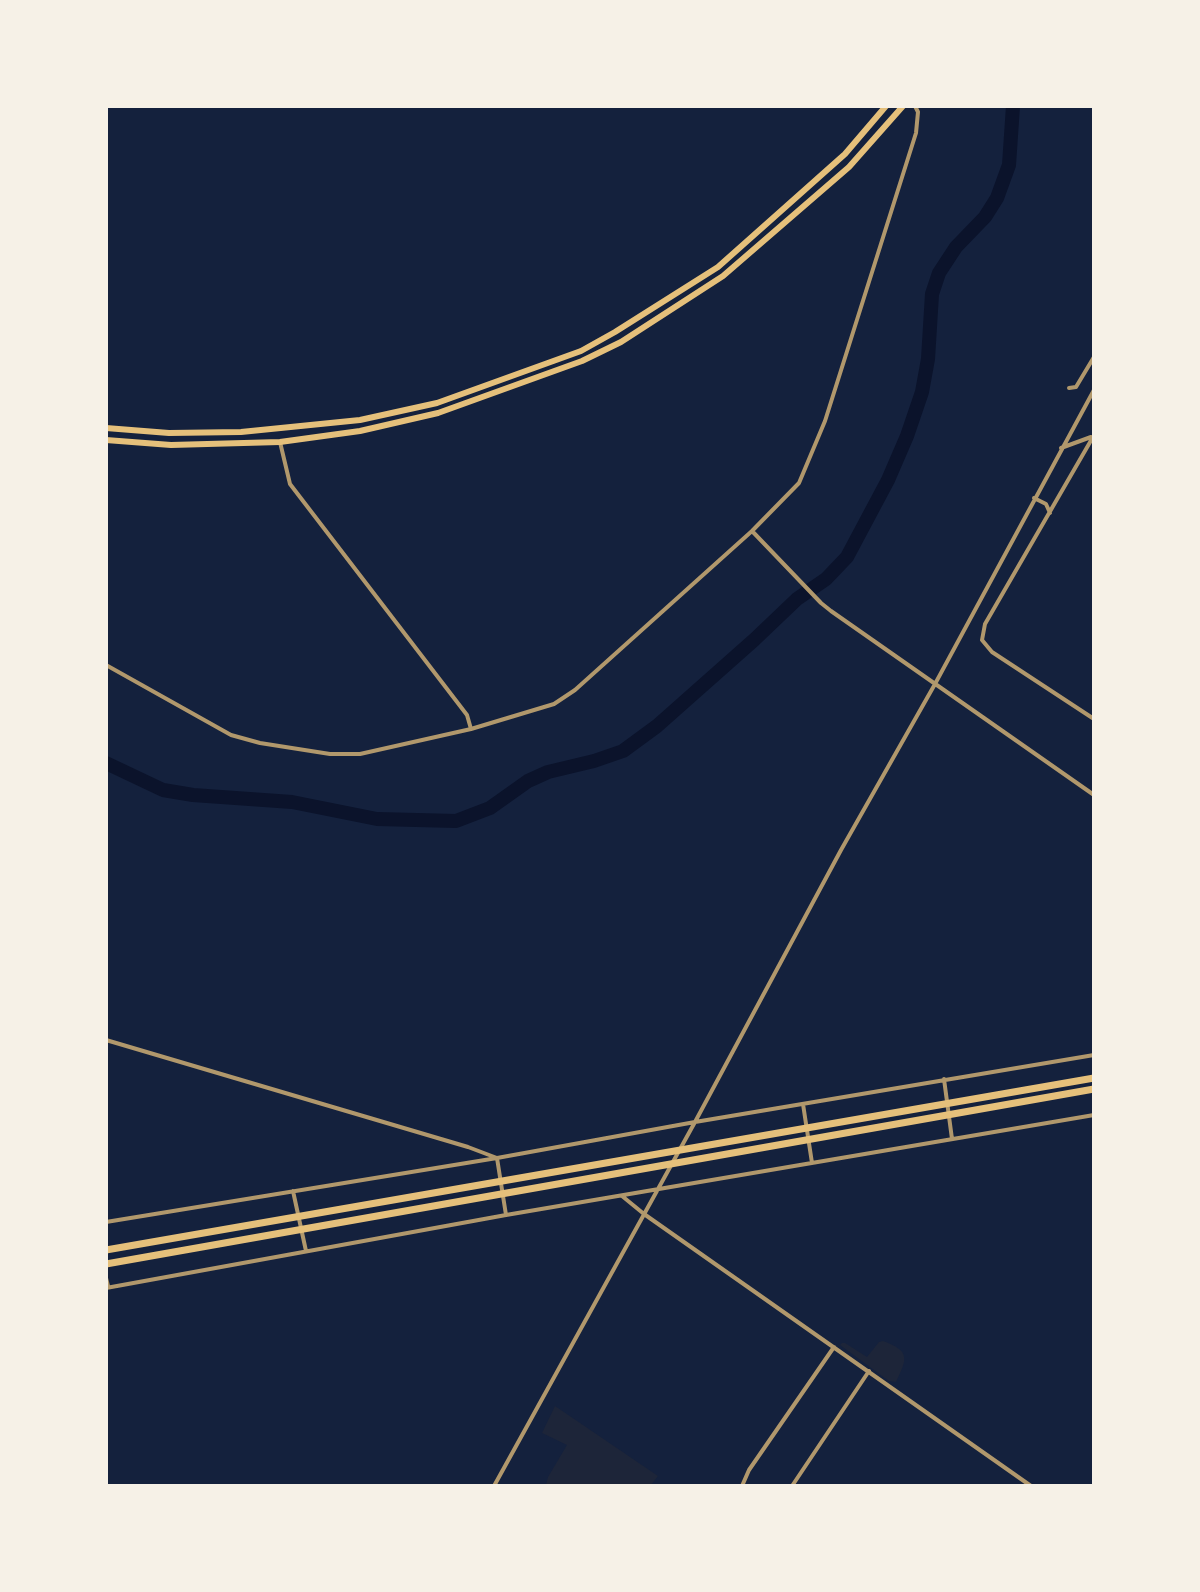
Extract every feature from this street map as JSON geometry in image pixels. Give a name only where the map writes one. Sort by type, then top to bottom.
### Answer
[{"type":"highway","points":[[106,428],[169,433],[241,432],[360,420],[437,403],[581,351],[615,333],[718,267],[845,154],[886,106]]},
{"type":"highway","points":[[106,440],[171,445],[280,442],[360,430],[438,413],[582,361],[610,348],[723,276],[849,167],[903,106]]},
{"type":"highway","points":[[106,1250],[1094,1078]]},
{"type":"highway","points":[[106,1264],[1094,1089]]},
{"type":"street","points":[[106,665],[204,722],[231,735],[260,743],[330,754],[360,754],[471,729],[554,704],[575,690],[752,531],[799,483],[825,421],[916,133],[918,112],[915,106]]},
{"type":"street","points":[[1069,388],[1076,387],[1094,357]]},
{"type":"street","points":[[494,1485],[695,1122],[841,850],[935,684],[1094,390]]},
{"type":"street","points":[[1061,448],[1093,436]]},
{"type":"street","points":[[1093,436],[985,624],[982,640],[992,651],[1094,719]]},
{"type":"street","points":[[280,442],[290,484],[467,715],[471,729]]},
{"type":"street","points":[[1034,498],[1049,506],[1050,513]]},
{"type":"street","points":[[752,531],[821,603],[1094,795]]},
{"type":"street","points":[[106,1040],[468,1147],[497,1158]]},
{"type":"street","points":[[106,1222],[497,1158],[944,1079],[1094,1055]]},
{"type":"street","points":[[944,1079],[952,1139]]},
{"type":"street","points":[[803,1104],[812,1163]]},
{"type":"street","points":[[106,1278],[107,1287],[506,1215],[1094,1115]]},
{"type":"street","points":[[497,1158],[506,1215]]},
{"type":"street","points":[[293,1191],[306,1251]]},
{"type":"street","points":[[621,1196],[1031,1485]]},
{"type":"street","points":[[741,1485],[834,1347]]},
{"type":"street","points":[[792,1485],[869,1371]]},
{"type":"shaded area","points":[[883,1341],[898,1348],[904,1357],[903,1367],[896,1382],[889,1381],[840,1345],[845,1343],[867,1357],[879,1342]]},
{"type":"shaded area","points":[[555,1406],[658,1476],[651,1485],[546,1485],[548,1477],[567,1445],[542,1433]]},
{"type":"waterway","points":[[106,763],[163,790],[193,795],[292,802],[377,819],[456,821],[490,808],[528,781],[548,772],[594,761],[623,751],[657,726],[797,599],[826,579],[847,557],[888,480],[907,436],[922,392],[928,359],[932,294],[939,273],[956,247],[985,217],[997,198],[1009,165],[1013,106]]}]
